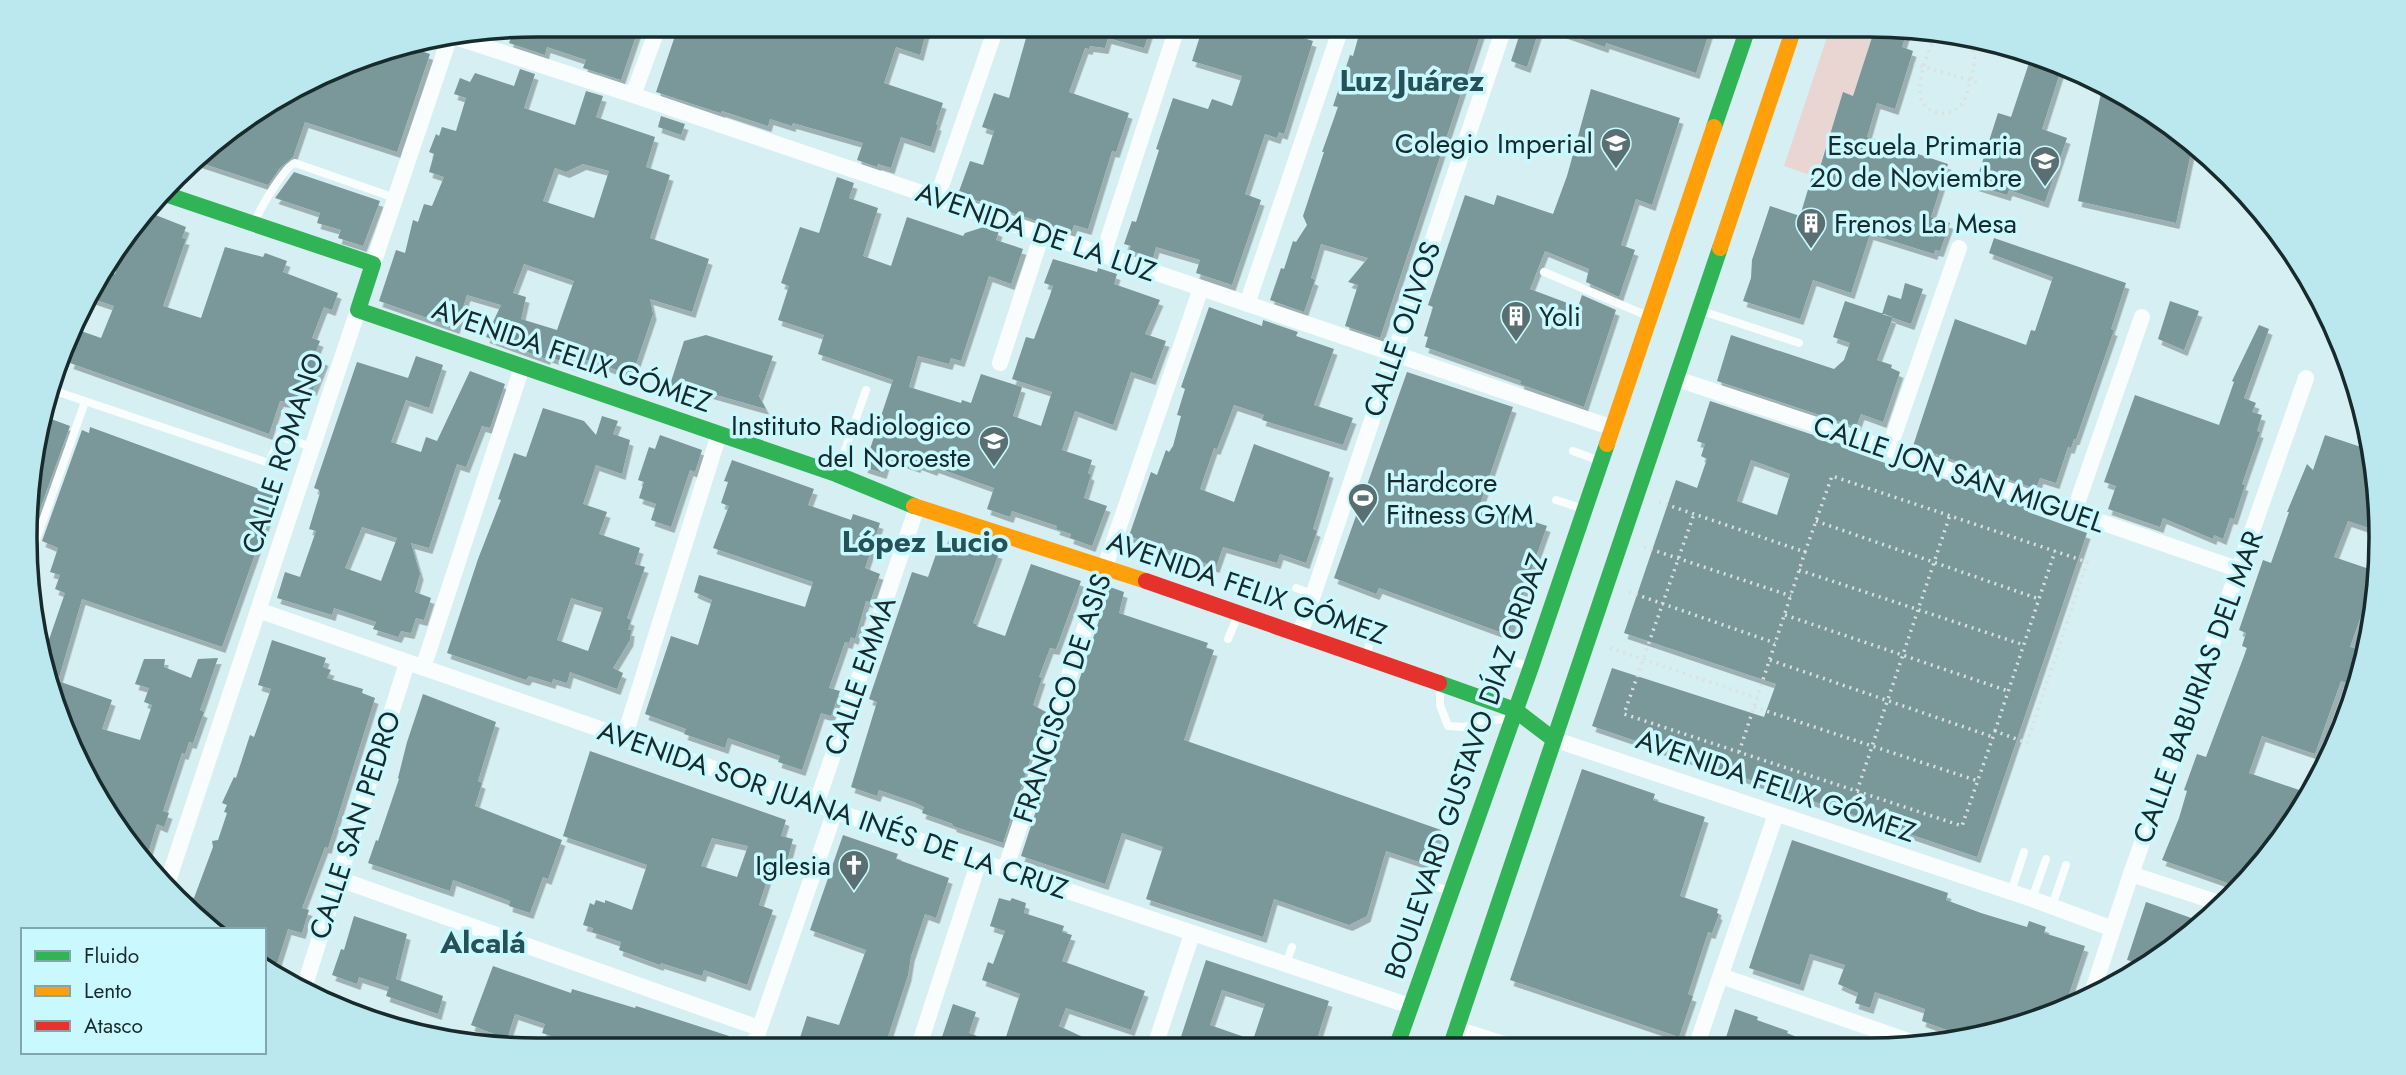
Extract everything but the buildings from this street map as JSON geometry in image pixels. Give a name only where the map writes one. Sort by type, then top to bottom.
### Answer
[{"type":"main road","name":"BOULEVARD GUSTAVO DÍAZ ORDAZ","points":[[1399,1038],[1531,667],[1745,37]]},
{"type":"main road","points":[[1453,1038],[1791,37]]},
{"type":"main road","points":[[171,196],[373,264]]},
{"type":"main road","name":"CALLE ROMANO","points":[[358,310],[373,264]]},
{"type":"main road","name":"AVENIDA FELIX GÓMEZ","points":[[358,310],[836,474],[917,507],[1212,599],[1239,612],[1440,683],[1513,714],[1553,739]]},
{"type":"street","points":[[633,95],[654,37]]},
{"type":"street","points":[[937,198],[993,37]]},
{"type":"street","points":[[1103,255],[1174,37]]},
{"type":"street","points":[[1247,304],[1338,37]]},
{"type":"street","name":"CALLE OLIVOS","points":[[1300,634],[1501,37]]},
{"type":"street","name":"AVENIDA DE LA LUZ","points":[[469,42],[1613,428]]},
{"type":"street","name":"CALLE ROMANO","points":[[373,264],[447,45]]},
{"type":"street","points":[[1000,363],[1042,234]]},
{"type":"street","points":[[1889,449],[1959,248]]},
{"type":"street","name":"FRANCISCO DE ASIS","points":[[1005,870],[1105,566],[1201,288]]},
{"type":"street","name":"CALLE ROMANO","points":[[169,877],[358,310]]},
{"type":"street","points":[[2074,512],[2142,317]]},
{"type":"street","points":[[423,668],[523,367]]},
{"type":"street","name":"CALLE BABURIAS DEL MAR","points":[[2095,984],[2131,874],[2306,378]]},
{"type":"street","name":"CALLE JON SAN MIGUEL","points":[[1677,379],[2240,570]]},
{"type":"street","points":[[624,738],[719,434]]},
{"type":"street","name":"CALLE EMMA","points":[[816,805],[917,507]]},
{"type":"street","name":"AVENIDA SOR JUANA INÉS DE LA CRUZ","points":[[258,610],[1005,870],[1410,1006]]},
{"type":"street","name":"CALLE SAN PEDRO","points":[[306,982],[407,663]]},
{"type":"street","name":"AVENIDA FELIX GÓMEZ","points":[[1553,739],[2032,899],[2113,929]]},
{"type":"street","points":[[756,1038],[835,811]]},
{"type":"street","points":[[1699,1038],[1776,814]]},
{"type":"street","points":[[922,1038],[979,861]]},
{"type":"street","points":[[2131,874],[2213,901]]},
{"type":"street","points":[[339,879],[760,1028]]},
{"type":"street","points":[[1158,1038],[1192,934]]},
{"type":"street","points":[[1721,976],[1897,1037]]},
{"type":"street","points":[[1456,1029],[1484,1038]]},
{"type":"lane","points":[[254,224],[263,203],[286,167],[295,163],[395,198]]},
{"type":"lane","points":[[1544,272],[1651,318]]},
{"type":"lane","points":[[1700,310],[1799,343]]},
{"type":"lane","points":[[836,474],[866,390]]},
{"type":"lane","points":[[59,392],[269,463],[280,436],[312,447]]},
{"type":"lane","points":[[37,537],[85,402]]},
{"type":"lane","points":[[1573,451],[1601,461]]},
{"type":"lane","points":[[1556,500],[1584,509]]},
{"type":"lane","points":[[1296,588],[1313,594]]},
{"type":"lane","points":[[1228,639],[1239,612]]},
{"type":"lane","points":[[1367,657],[1371,637]]},
{"type":"lane","points":[[1504,659],[1531,667]]},
{"type":"lane","points":[[1440,683],[1440,705],[1448,726],[1464,727],[1479,720],[1513,714]]},
{"type":"lane","points":[[2011,892],[2024,852]]},
{"type":"lane","points":[[2032,899],[2046,859]]},
{"type":"lane","points":[[2052,906],[2066,865]]},
{"type":"lane","points":[[1422,883],[1451,891]]},
{"type":"lane","points":[[1285,965],[1292,947]]},
{"type":"path","points":[[1935,41],[1931,45],[1920,83],[1920,98],[1930,110],[1937,113],[1945,114],[1959,108],[1964,102],[1975,54],[1972,47]]},
{"type":"path","points":[[1914,64],[1980,83]]},
{"type":"path","points":[[1739,752],[1805,552],[1832,476],[2087,562],[2028,743],[1770,660]]},
{"type":"path","points":[[1659,502],[1805,552]]},
{"type":"path","points":[[1694,514],[1624,714],[1962,826],[2055,551]]},
{"type":"path","points":[[1857,791],[1950,515]]},
{"type":"path","points":[[1816,521],[2039,599]]},
{"type":"path","points":[[1644,547],[1791,596]]},
{"type":"path","points":[[1799,570],[2024,645]]},
{"type":"path","points":[[1629,592],[1775,643]]},
{"type":"path","points":[[1785,615],[2008,691]]},
{"type":"path","points":[[1610,648],[1757,698]]},
{"type":"path","points":[[1754,707],[1978,781]]},
{"type":"shaded area","points":[[1827,37],[1872,38],[1853,96],[1843,93],[1816,177],[1784,166]]},
{"type":"traffic: fast","points":[[1714,127],[1745,37]]},
{"type":"traffic: fast","points":[[171,196],[373,264],[358,310],[836,474],[914,506]]},
{"type":"traffic: fast","points":[[1453,1038],[1720,248]]},
{"type":"traffic: fast","points":[[1400,1038],[1607,444]]},
{"type":"traffic: fast","points":[[1439,683],[1515,710],[1553,739]]},
{"type":"traffic: slow","points":[[1720,248],[1791,37]]},
{"type":"traffic: slow","points":[[1607,444],[1714,127]]},
{"type":"traffic: slow","points":[[914,506],[1146,581]]},
{"type":"traffic: jam","points":[[1146,581],[1439,683]]},
{"type":"place","name":"Colegio Imperial","points":[[1616,170]]},
{"type":"place","name":"Escuela Primaria 20 de Noviembre","points":[[2045,188]]},
{"type":"place","name":"Frenos La Mesa","points":[[1811,250]]},
{"type":"place","name":"Yoli","points":[[1516,343]]},
{"type":"place","name":"Instituto Radiologico del Noroeste","points":[[994,468]]},
{"type":"place","name":"Hardcore Fitness GYM","points":[[1363,525]]},
{"type":"place","name":"Iglesia","points":[[854,892]]},
{"type":"district","name":"Luz Juárez","points":[[1412,80]]},
{"type":"district","name":"López Lucio","points":[[925,541]]},
{"type":"district","name":"Alcalá","points":[[483,942]]}]
